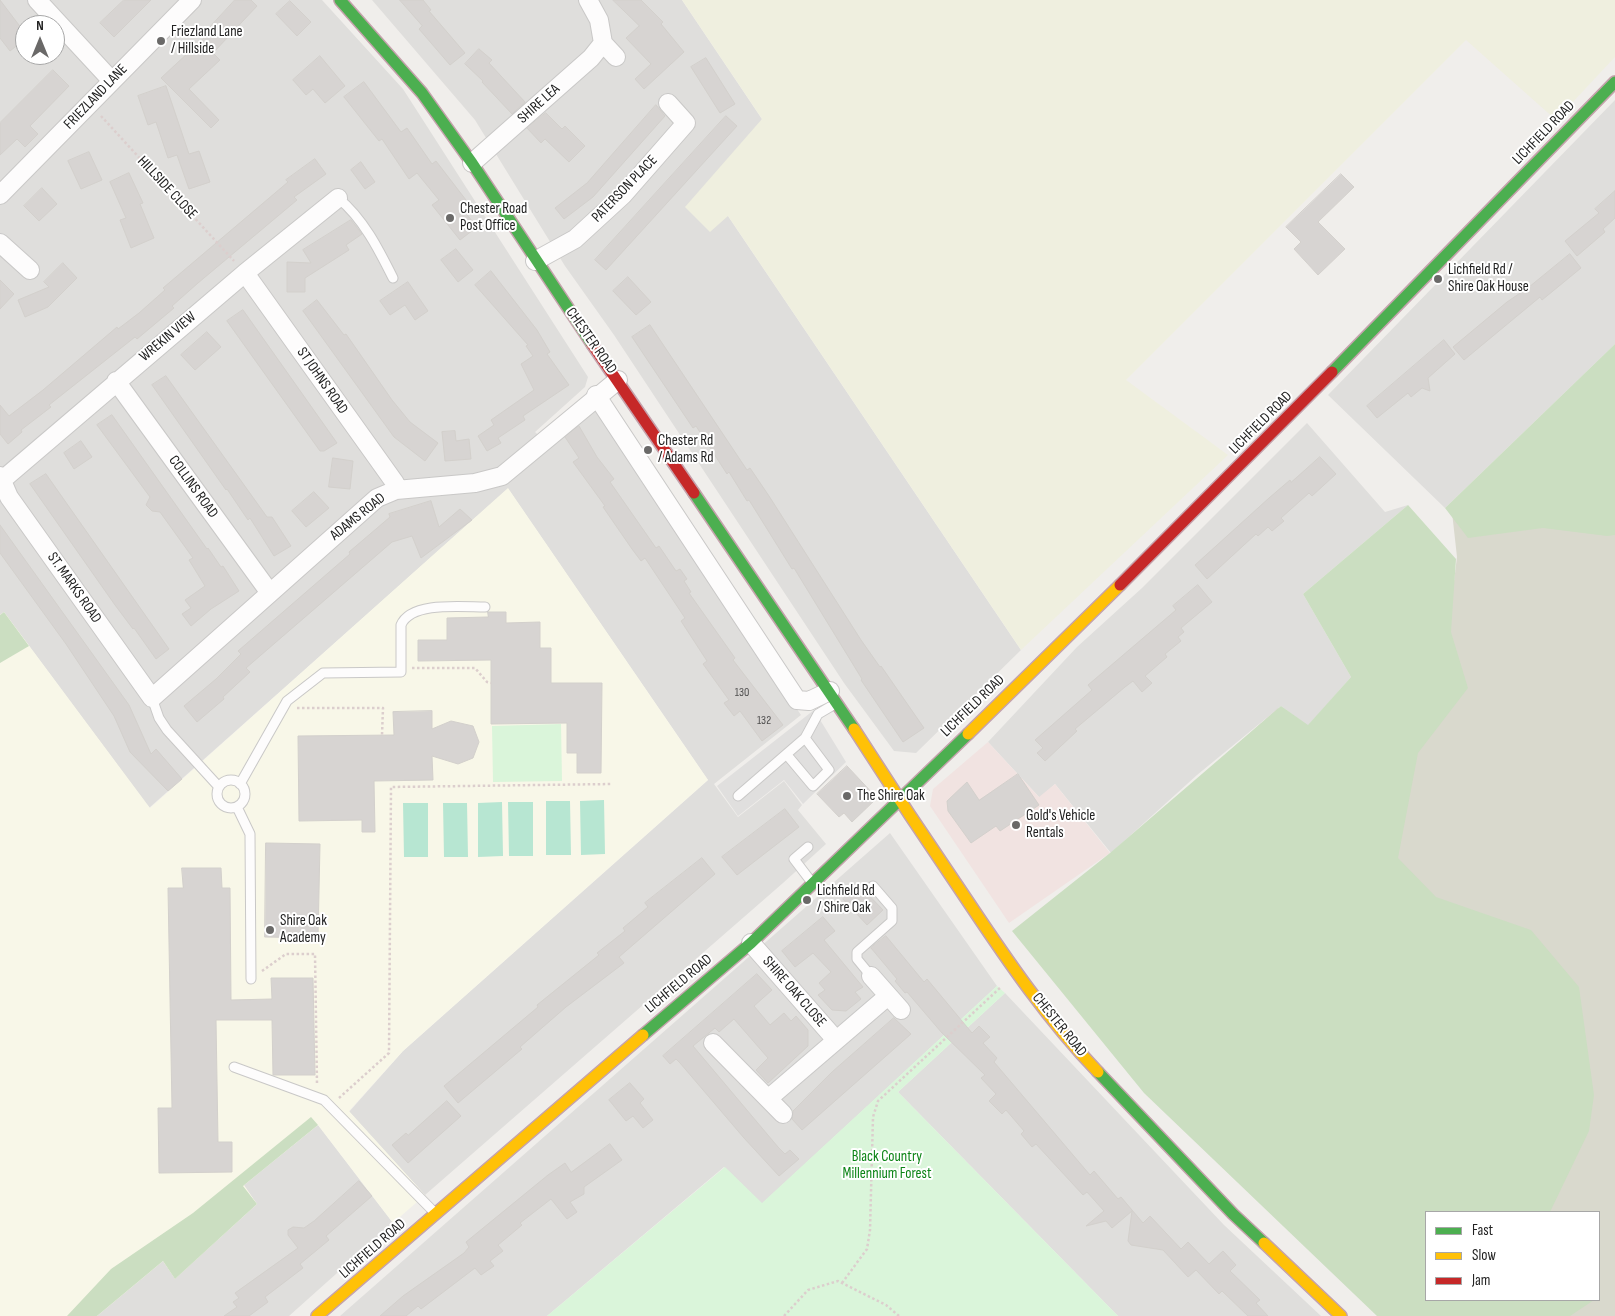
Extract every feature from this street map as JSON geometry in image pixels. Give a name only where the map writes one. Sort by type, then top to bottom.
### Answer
[{"type":"highway","name":"CHESTER ROAD","points":[[340,0],[422,93],[472,163],[535,261],[834,696],[899,800],[1016,973],[1077,1050],[1233,1214],[1341,1316]]},
{"type":"highway","name":"LICHFIELD ROAD","points":[[317,1316],[751,943],[1299,406],[1615,82]]},
{"type":"street","points":[[36,0],[112,81]]},
{"type":"street","name":"FRIEZLAND LANE","points":[[0,195],[192,0]]},
{"type":"street","points":[[588,0],[599,20],[603,43],[616,57]]},
{"type":"street","name":"SHIRE LEA","points":[[472,163],[591,58],[603,43]]},
{"type":"street","name":"PATERSON PLACE","points":[[535,261],[575,239],[623,195],[686,123],[668,104]]},
{"type":"street","name":"WREKIN VIEW","points":[[1,480],[245,273],[338,198]]},
{"type":"street","points":[[0,243],[30,270]]},
{"type":"street","name":"ST JOHNS ROAD","points":[[245,273],[395,482],[396,490]]},
{"type":"street","name":"ADAMS ROAD","points":[[152,698],[377,498],[396,490],[475,483],[502,476],[596,395],[618,380]]},
{"type":"street","name":"COLLINS ROAD","points":[[116,381],[270,594]]},
{"type":"street","name":"CHESTER ROAD","points":[[596,395],[797,700],[809,701],[834,696]]},
{"type":"street","name":"ST. MARKS ROAD","points":[[1,480],[8,497],[152,698]]},
{"type":"street","name":"SHIRE OAK CLOSE","points":[[751,943],[836,1040]]},
{"type":"street","points":[[871,976],[901,1010]]},
{"type":"street","name":"SHIRE OAK CLOSE","points":[[769,1098],[888,996]]},
{"type":"street","points":[[713,1043],[783,1114]]},
{"type":"lane","points":[[338,198],[348,206],[377,246],[393,278]]},
{"type":"lane","points":[[238,807],[244,797],[240,784],[287,701],[323,673],[401,672],[401,625],[404,618],[413,611],[432,608],[485,607]]},
{"type":"lane","points":[[738,796],[806,738],[818,714],[834,696]]},
{"type":"lane","points":[[152,698],[159,718],[167,730],[219,787]]},
{"type":"lane","points":[[787,755],[813,786],[829,770],[806,738]]},
{"type":"lane","points":[[238,807],[227,808],[220,803],[217,795],[219,787],[231,780],[240,784]]},
{"type":"lane","points":[[238,807],[250,834],[251,979]]},
{"type":"lane","points":[[808,847],[794,859],[813,884]]},
{"type":"lane","points":[[871,976],[857,959],[857,952],[892,921],[892,908],[874,886]]},
{"type":"lane","points":[[234,1067],[324,1100],[413,1188],[436,1214]]},
{"type":"path","name":"HILLSIDE CLOSE","points":[[90,104],[245,273]]},
{"type":"path","points":[[401,668],[475,668],[487,682],[491,682]]},
{"type":"path","points":[[283,708],[383,708],[382,735]]},
{"type":"path","points":[[331,1106],[389,1053],[391,787],[612,784]]},
{"type":"path","points":[[251,979],[286,954],[315,954],[317,1083],[313,1096]]},
{"type":"path","points":[[842,1283],[867,1249],[870,1230],[873,1116],[878,1101],[1016,973]]},
{"type":"path","points":[[784,1316],[808,1290],[824,1284],[842,1283],[886,1305],[899,1316]]},
{"type":"shaded area","points":[[0,0],[322,0],[403,89],[588,377],[585,387],[535,432],[547,443],[595,410],[801,715],[714,784],[738,817],[784,781],[802,805],[798,810],[826,844],[425,1195],[349,1112],[403,1051],[708,780],[508,489],[149,808],[4,612],[0,615]]},
{"type":"shaded area","points":[[372,0],[682,0],[762,119],[728,216],[1021,650],[916,753],[894,751],[844,683],[614,335],[565,266],[475,120]]},
{"type":"shaded area","points":[[1615,100],[1615,344],[1445,508],[1328,395]]},
{"type":"shaded area","points":[[1615,345],[1615,1316],[1412,1316],[1040,919],[1278,708],[1362,778],[1447,638],[1457,557],[1452,512]]},
{"type":"shaded area","points":[[1307,423],[1385,512],[1408,505],[1303,594],[1351,677],[1308,726],[1281,706],[1197,775],[1111,853],[1055,784],[1040,798],[988,742],[1077,647],[1142,588]]},
{"type":"shaded area","name":"Shire Oak Academy","points":[[508,488],[708,780],[403,1051],[349,1111],[425,1195],[393,1223],[318,1125],[244,1185],[257,1204],[175,1279],[163,1261],[97,1316],[0,1316],[0,615],[4,612],[150,808]]},
{"type":"shaded area","points":[[814,710],[846,762],[803,804],[784,780],[738,816],[717,786]]},
{"type":"shaded area","name":"Gold's Vehicle Rentals","points":[[988,742],[1039,797],[1055,784],[1110,853],[1009,923],[930,806],[933,789]]},
{"type":"shaded area","points":[[890,833],[997,986],[762,1204],[724,1167],[547,1316],[340,1316]]},
{"type":"shaded area","points":[[1005,993],[1224,1225],[1321,1316],[1118,1316],[898,1092]]},
{"type":"shaded area","points":[[318,1125],[393,1223],[289,1316],[97,1316],[163,1261],[175,1278],[257,1204],[243,1186]]},
{"type":"green space","points":[[682,0],[1615,0],[1615,57],[1556,120],[1466,40],[1126,380],[1228,455],[1021,650],[728,216],[710,232],[685,207],[762,119]]},
{"type":"green space","points":[[1615,344],[1615,535],[1607,536],[1543,528],[1468,538],[1445,508]]},
{"type":"green space","points":[[1408,505],[1456,559],[1451,632],[1468,688],[1418,753],[1398,858],[1436,897],[1531,930],[1579,987],[1594,1095],[1589,1131],[1550,1211],[1425,1211],[1425,1301],[1592,1301],[1570,1316],[1377,1316],[1144,1093],[1012,931],[1110,853],[1281,706],[1308,725],[1351,677],[1303,594]]},
{"type":"green space","points":[[4,612],[29,646],[0,663],[0,615]]},
{"type":"green space","points":[[561,724],[562,781],[493,782],[492,726]]},
{"type":"green space","points":[[604,800],[605,854],[581,855],[580,801]]},
{"type":"green space","points":[[546,801],[570,801],[571,855],[546,855]]},
{"type":"green space","points":[[502,802],[503,856],[478,857],[478,803]]},
{"type":"green space","points":[[508,802],[533,802],[533,856],[509,856]]},
{"type":"green space","points":[[403,803],[428,803],[428,857],[404,857]]},
{"type":"green space","points":[[443,803],[467,803],[468,857],[444,857]]},
{"type":"green space","name":"Black Country Millennium Forest","points":[[997,986],[1005,993],[898,1092],[1118,1316],[547,1316],[725,1167],[762,1203]]},
{"type":"green space","points":[[311,1117],[318,1125],[243,1186],[257,1204],[175,1279],[163,1261],[97,1316],[67,1316],[111,1269],[193,1213]]},
{"type":"building","points":[[0,0],[15,20],[15,47],[10,51],[0,38]]},
{"type":"building","points":[[124,0],[151,0],[114,37],[100,23]]},
{"type":"building","points":[[235,0],[251,0],[257,6],[213,53],[220,60],[189,89],[219,120],[211,128],[161,78],[204,38],[202,36]]},
{"type":"building","points":[[400,0],[423,0],[431,10],[429,11],[465,53],[450,65],[419,29],[422,26]]},
{"type":"building","points":[[613,0],[641,0],[663,22],[661,24],[684,52],[644,89],[635,79],[651,64],[626,38],[639,26]]},
{"type":"building","points":[[290,1],[311,22],[297,36],[276,14]]},
{"type":"building","points":[[479,49],[492,60],[489,63],[525,102],[512,114],[465,64]]},
{"type":"building","points":[[320,56],[345,86],[325,103],[313,89],[306,95],[293,80]]},
{"type":"building","points":[[706,58],[735,104],[720,113],[691,67]]},
{"type":"building","points":[[53,70],[69,86],[30,126],[38,134],[25,147],[17,139],[0,155],[0,123]]},
{"type":"building","points":[[364,82],[401,132],[407,128],[432,164],[436,161],[466,200],[459,205],[477,227],[460,240],[432,205],[439,200],[417,173],[409,179],[382,139],[379,141],[344,97]]},
{"type":"building","points":[[166,86],[189,154],[199,151],[210,182],[189,189],[177,155],[168,158],[156,122],[148,125],[138,96]]},
{"type":"building","points":[[656,105],[665,116],[593,197],[564,219],[555,208],[587,183]]},
{"type":"building","points":[[546,113],[562,129],[565,126],[585,146],[569,162],[545,139],[541,143],[527,128]]},
{"type":"building","points":[[726,116],[737,126],[606,270],[595,260]]},
{"type":"building","points":[[89,152],[102,180],[81,189],[68,161]]},
{"type":"building","points":[[315,159],[326,174],[294,197],[297,200],[198,283],[172,306],[174,308],[137,339],[135,337],[49,405],[51,407],[21,430],[22,432],[8,444],[0,434],[0,405],[9,416],[43,390],[117,327],[118,329],[139,313],[165,290],[163,288],[288,182],[286,180]]},
{"type":"building","points":[[361,162],[375,182],[365,189],[351,170]]},
{"type":"building","points":[[129,173],[143,203],[140,204],[154,238],[131,248],[120,220],[126,218],[110,182]]},
{"type":"building","points":[[1341,174],[1354,187],[1318,222],[1345,249],[1318,275],[1294,249],[1301,242],[1286,227]]},
{"type":"building","points":[[42,188],[57,204],[39,221],[24,206]]},
{"type":"building","points":[[1615,191],[1615,218],[1603,229],[1605,232],[1577,256],[1565,241],[1599,213],[1595,209]]},
{"type":"building","points":[[351,220],[362,234],[346,245],[349,250],[305,278],[305,292],[287,292],[287,262],[311,263],[303,250]]},
{"type":"building","points":[[456,249],[473,270],[458,282],[441,260]]},
{"type":"building","points":[[1570,254],[1581,268],[1542,300],[1540,297],[1464,360],[1453,347],[1507,302]]},
{"type":"building","points":[[63,263],[77,278],[48,307],[25,317],[18,300],[49,287],[44,282]]},
{"type":"building","points":[[491,271],[537,330],[550,352],[547,354],[569,385],[523,416],[525,420],[498,438],[501,443],[487,451],[478,436],[494,425],[491,420],[534,390],[521,364],[533,356],[526,346],[528,345],[475,285]]},
{"type":"building","points":[[628,277],[651,302],[636,315],[613,291]]},
{"type":"building","points":[[0,280],[14,294],[0,309]]},
{"type":"building","points":[[408,282],[428,311],[415,320],[405,305],[390,315],[380,301]]},
{"type":"building","points":[[317,300],[344,335],[346,334],[392,400],[410,422],[438,443],[425,461],[394,437],[303,311]]},
{"type":"building","points":[[243,310],[337,443],[324,451],[320,451],[227,321]]},
{"type":"building","points":[[650,325],[747,470],[750,468],[769,496],[861,640],[924,728],[903,742],[861,680],[794,568],[792,569],[749,500],[747,501],[729,472],[727,474],[696,426],[693,428],[632,337]]},
{"type":"building","points":[[207,332],[221,347],[195,370],[181,355]]},
{"type":"building","points":[[1444,340],[1455,354],[1428,378],[1430,391],[1422,388],[1411,397],[1408,393],[1377,418],[1367,406]]},
{"type":"building","points":[[166,376],[267,517],[272,517],[291,546],[274,556],[250,518],[248,520],[152,385]]},
{"type":"building","points":[[112,415],[207,549],[221,567],[223,566],[239,591],[211,609],[191,626],[182,614],[191,608],[185,600],[205,586],[189,560],[193,558],[160,512],[152,511],[146,505],[150,497],[97,425]]},
{"type":"building","points":[[579,426],[597,457],[614,479],[610,482],[656,548],[659,546],[676,571],[680,569],[687,579],[684,581],[691,592],[689,593],[735,658],[733,660],[783,725],[762,741],[740,711],[734,716],[724,703],[729,700],[703,664],[707,661],[681,621],[685,618],[645,558],[641,561],[632,549],[603,507],[605,506],[573,462],[579,458],[565,437]]},
{"type":"building","points":[[455,431],[456,441],[469,439],[471,459],[445,461],[442,432]]},
{"type":"building","points":[[81,441],[92,457],[74,469],[64,453]]},
{"type":"building","points":[[1320,457],[1336,474],[1312,496],[1309,493],[1281,518],[1284,521],[1272,531],[1268,527],[1258,536],[1256,534],[1207,579],[1195,565],[1269,498]]},
{"type":"building","points":[[333,458],[353,461],[350,489],[329,487]]},
{"type":"building","points":[[46,474],[169,649],[156,659],[115,605],[30,484]]},
{"type":"building","points":[[314,492],[329,508],[306,527],[292,511]]},
{"type":"building","points":[[431,501],[439,527],[460,509],[472,520],[421,558],[412,536],[392,542],[246,668],[250,672],[223,697],[224,699],[197,722],[184,706],[216,679],[241,654],[238,651],[350,554],[349,552],[390,517],[389,514]]},
{"type":"building","points":[[0,525],[129,705],[151,754],[156,749],[182,779],[168,791],[130,752],[114,716],[66,644],[0,553]]},
{"type":"building","points":[[1198,585],[1212,602],[1181,628],[1184,632],[1178,637],[1181,641],[1165,654],[1167,657],[1145,676],[1152,683],[1142,692],[1133,681],[1075,729],[1077,731],[1045,761],[1037,753],[1043,748],[1035,740],[1092,690],[1088,685],[1176,610],[1173,606]]},
{"type":"building","points":[[488,612],[506,612],[506,623],[540,622],[540,648],[551,648],[551,683],[602,683],[601,773],[577,773],[577,753],[567,753],[567,723],[491,724],[491,660],[418,661],[418,640],[447,640],[447,618],[488,617]]},
{"type":"building","points":[[432,711],[432,729],[451,721],[473,726],[479,742],[473,758],[458,764],[432,756],[433,780],[374,781],[375,832],[362,832],[362,820],[299,821],[298,736],[394,735],[393,712]]},
{"type":"building","name":"The Shire Oak","points":[[847,766],[877,798],[852,822],[844,813],[839,817],[817,794]]},
{"type":"building","points":[[1018,774],[1039,805],[1000,831],[996,826],[971,843],[948,811],[947,801],[967,782],[979,800]]},
{"type":"building","points":[[785,809],[799,827],[737,875],[722,857]]},
{"type":"building","points":[[266,843],[320,844],[318,938],[265,937]]},
{"type":"building","points":[[702,858],[715,874],[619,957],[624,963],[566,1007],[520,1047],[522,1049],[458,1103],[444,1086],[538,1007],[537,1005],[599,955],[597,953],[625,931],[623,928],[648,907],[645,903]]},
{"type":"building","points":[[182,868],[221,868],[222,888],[230,888],[231,1000],[272,999],[271,978],[313,978],[315,1075],[273,1075],[272,1020],[216,1020],[218,1142],[232,1142],[232,1172],[159,1173],[158,1108],[172,1108],[168,888],[183,888]]},
{"type":"building","points":[[859,885],[883,910],[867,925],[843,899]]},
{"type":"building","points":[[823,917],[835,931],[824,940],[863,987],[855,992],[861,999],[846,1011],[832,1010],[818,995],[825,990],[819,983],[831,972],[813,953],[795,967],[782,951]]},
{"type":"building","points":[[886,936],[924,982],[927,979],[972,1033],[979,1026],[990,1037],[983,1043],[997,1058],[994,1062],[1090,1175],[1094,1171],[1118,1199],[1121,1197],[1143,1223],[1150,1216],[1181,1249],[1188,1242],[1209,1264],[1223,1251],[1236,1265],[1230,1271],[1260,1300],[1256,1303],[1268,1316],[1248,1316],[1222,1291],[1219,1294],[1196,1270],[1188,1277],[1163,1250],[1131,1245],[1128,1241],[1132,1211],[1112,1228],[1106,1221],[1086,1226],[1104,1211],[1087,1192],[1083,1195],[1036,1144],[1032,1147],[1021,1134],[1024,1131],[1006,1110],[1002,1114],[989,1101],[996,1094],[981,1078],[985,1075],[942,1033],[907,992],[905,993],[895,981],[897,979],[871,948]]},
{"type":"building","points":[[757,974],[772,990],[754,1006],[770,1025],[784,1013],[791,1021],[796,1016],[808,1030],[808,1046],[768,1083],[756,1070],[768,1058],[734,1019],[719,1032],[715,1028],[693,1046],[778,1147],[785,1154],[790,1150],[799,1159],[779,1176],[680,1063],[676,1059],[670,1064],[663,1056]]},
{"type":"building","points":[[894,1018],[911,1034],[802,1130],[792,1119],[793,1111],[832,1072]]},
{"type":"building","points":[[630,1083],[644,1099],[640,1103],[653,1120],[643,1128],[633,1116],[626,1121],[609,1100]]},
{"type":"building","points":[[447,1101],[461,1116],[408,1163],[392,1145],[406,1133],[408,1135]]},
{"type":"building","points":[[610,1144],[622,1160],[584,1187],[584,1194],[570,1202],[577,1212],[567,1219],[551,1199],[520,1223],[522,1225],[498,1245],[503,1251],[490,1261],[494,1266],[481,1275],[475,1268],[421,1309],[418,1306],[406,1316],[380,1316],[403,1296],[464,1253],[469,1247],[466,1242],[548,1175],[565,1163],[571,1172]]},
{"type":"building","points":[[359,1181],[372,1196],[326,1236],[329,1240],[300,1264],[303,1268],[265,1297],[268,1302],[249,1316],[224,1316],[237,1307],[233,1302],[239,1298],[235,1293],[298,1248],[288,1235],[288,1230],[293,1227],[304,1228]]},
{"type":"traffic: fast","points":[[340,0],[422,93],[472,163],[592,344]]},
{"type":"traffic: fast","points":[[1332,372],[1615,82]]},
{"type":"traffic: fast","points":[[694,493],[854,729]]},
{"type":"traffic: fast","points":[[643,1035],[751,943],[968,734]]},
{"type":"traffic: fast","points":[[1098,1072],[1233,1214],[1264,1243]]},
{"type":"traffic: slow","points":[[968,734],[1120,585]]},
{"type":"traffic: slow","points":[[854,729],[1013,967],[1045,1011],[1098,1072]]},
{"type":"traffic: slow","points":[[317,1316],[643,1035]]},
{"type":"traffic: slow","points":[[1264,1243],[1341,1316]]},
{"type":"traffic: jam","points":[[592,344],[694,493]]},
{"type":"traffic: jam","points":[[1120,585],[1332,372]]},
{"type":"place","name":"Friezland Lane / Hillside","points":[[161,41]]},
{"type":"place","name":"Chester Road Post Office","points":[[450,218]]},
{"type":"place","name":"Lichfield Rd / Shire Oak House","points":[[1438,279]]},
{"type":"place","name":"Chester Rd / Adams Rd","points":[[648,450]]},
{"type":"place","name":"The Shire Oak","points":[[847,796]]},
{"type":"place","name":"Gold's Vehicle Rentals","points":[[1016,825]]},
{"type":"place","name":"Lichfield Rd / Shire Oak","points":[[807,900]]},
{"type":"place","name":"Shire Oak Academy","points":[[270,930]]}]
